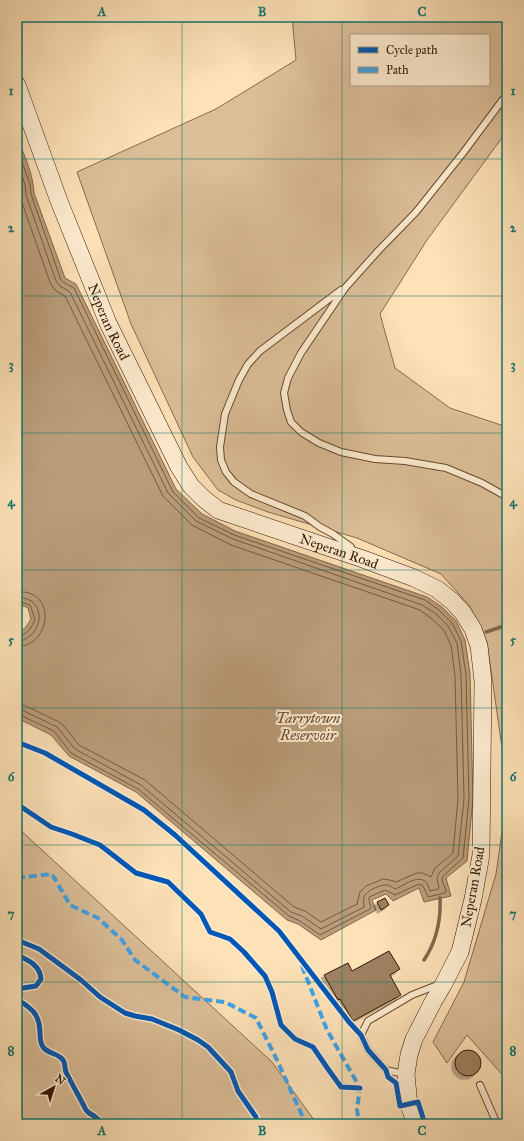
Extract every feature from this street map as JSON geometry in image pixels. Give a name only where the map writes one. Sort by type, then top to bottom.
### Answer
[{"type":"street","name":"Neperan Road","points":[[17,85],[59,201],[108,322],[179,466],[191,486],[218,510],[349,554],[414,578],[437,589],[452,601],[463,613],[473,629],[479,646],[483,681],[481,855],[473,899],[460,952],[414,1039],[409,1055],[406,1074],[409,1105],[416,1124]]},
{"type":"lane","points":[[507,94],[416,212],[345,288],[305,348],[288,378],[284,393],[291,422],[301,432],[319,443],[341,452],[374,459],[405,461],[446,468],[482,483],[507,497]]},
{"type":"lane","points":[[345,288],[260,351],[248,364],[239,380],[225,414],[220,447],[221,460],[226,472],[234,482],[251,494],[305,516],[351,547],[349,554]]},
{"type":"lane","points":[[406,1074],[386,1070],[378,1063],[368,1050],[361,1035],[368,1021],[412,995],[445,982]]},
{"type":"lane","points":[[480,1085],[497,1124]]},
{"type":"shaded area","points":[[292,17],[507,17],[507,131],[427,240],[380,314],[395,368],[450,408],[507,427],[507,783],[487,642],[469,605],[441,574],[357,538],[268,512],[236,500],[218,490],[193,457],[131,324],[77,172],[216,109],[296,60]]},
{"type":"shaded area","points":[[507,797],[507,1080],[467,1035],[447,1063],[433,1042],[464,982],[496,874]]},
{"type":"shaded area","points":[[17,827],[272,1062],[317,1124],[17,1124]]},
{"type":"water","name":"Tarrytown Reservoir","points":[[17,137],[30,171],[34,193],[65,278],[76,284],[176,489],[202,514],[235,531],[427,597],[442,607],[456,621],[465,640],[470,674],[473,799],[467,861],[446,878],[451,896],[424,902],[419,888],[393,901],[386,894],[372,900],[376,910],[321,940],[298,924],[287,920],[136,792],[69,756],[51,735],[17,718],[17,633],[27,626],[31,619],[28,608],[24,606],[17,607]]},
{"type":"building","points":[[385,898],[389,905],[381,910],[377,902]]},
{"type":"building","points":[[389,951],[400,969],[390,975],[401,995],[353,1021],[340,999],[338,1000],[324,975],[348,963],[352,971]]},
{"type":"building","points":[[468,1050],[477,1054],[481,1063],[477,1072],[468,1076],[459,1072],[455,1063],[459,1054]]},
{"type":"waterway","points":[[486,632],[507,625]]},
{"type":"waterway","points":[[424,960],[432,946],[439,923],[440,898]]},
{"type":"marked path","points":[[17,878],[52,874],[70,905],[98,918],[122,940],[135,960],[185,997],[225,1002],[256,1018],[306,1124]]},
{"type":"marked path","points":[[302,966],[327,1030],[360,1088],[357,1109],[359,1124]]},
{"type":"cycle path","points":[[17,742],[45,753],[144,810],[175,835],[279,931],[349,1022],[361,1035],[368,1050],[386,1070],[388,1077],[396,1083],[400,1106],[418,1102],[425,1124]]},
{"type":"cycle path","points":[[17,804],[51,827],[100,845],[136,873],[168,882],[201,914],[210,932],[230,939],[244,952],[265,976],[272,992],[281,1025],[295,1039],[313,1047],[341,1087],[360,1088]]},
{"type":"cycle path","points":[[17,940],[39,949],[81,980],[100,997],[125,1013],[152,1019],[179,1030],[208,1047],[231,1072],[238,1091],[256,1117],[256,1124]]},
{"type":"cycle path","points":[[17,955],[33,964],[38,970],[41,979],[36,986],[23,988],[17,987]]},
{"type":"cycle path","points":[[17,999],[34,1012],[38,1020],[42,1045],[45,1049],[63,1060],[66,1072],[86,1110],[104,1124]]}]
